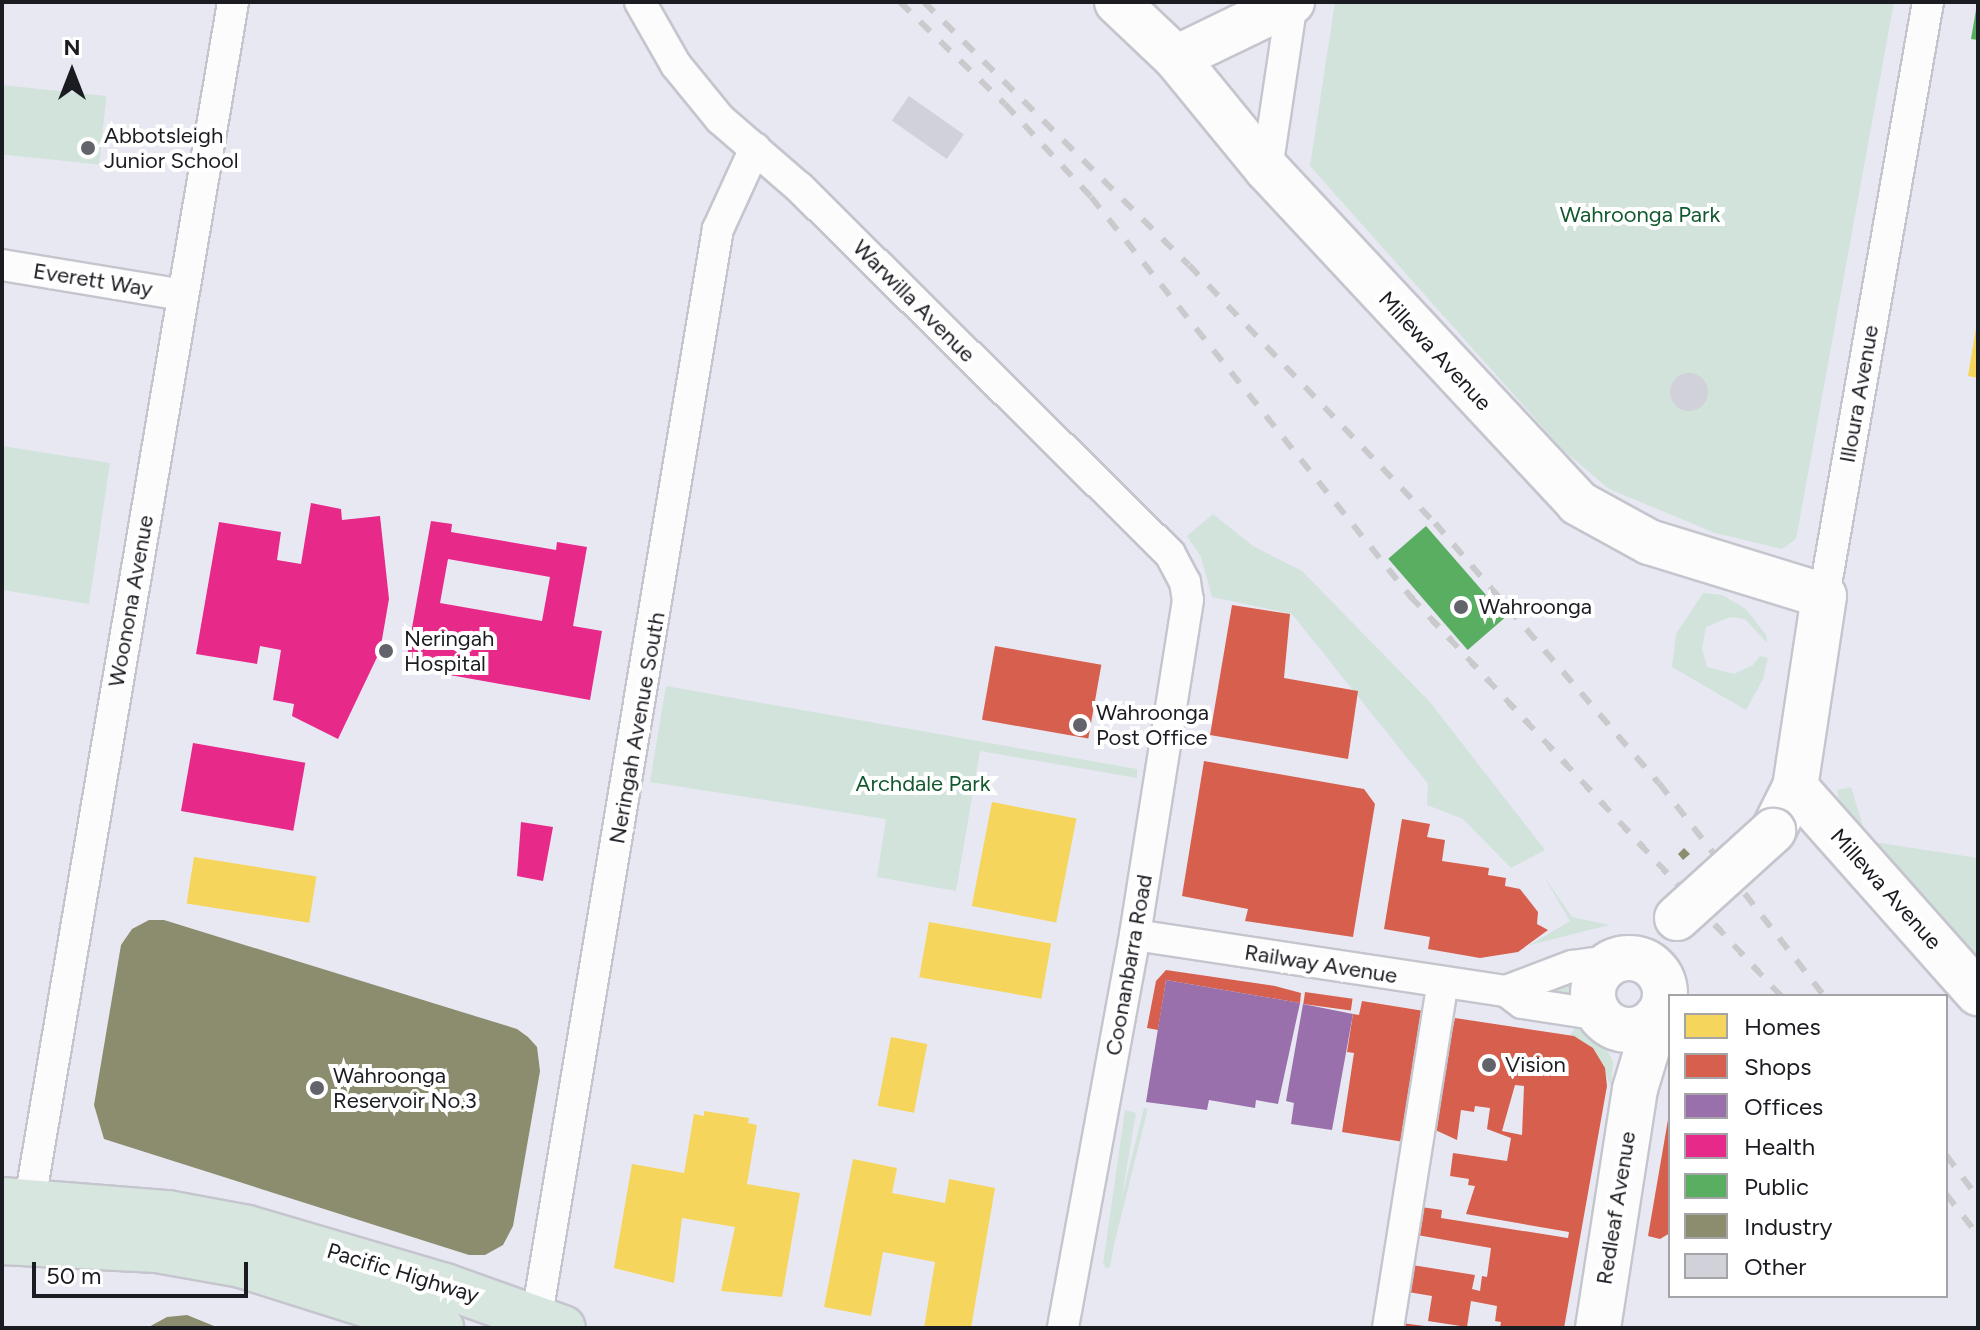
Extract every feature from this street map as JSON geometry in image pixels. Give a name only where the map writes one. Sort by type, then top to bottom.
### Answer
[{"type":"highway","name":"Pacific Highway","points":[[16,1200],[168,1213],[248,1228],[550,1322]]},
{"type":"highway","name":"Pacific Highway","points":[[2,1242],[157,1250],[241,1265],[441,1328]]},
{"type":"street","name":"Woonona Avenue","points":[[16,1200],[183,295],[233,2]]},
{"type":"street","name":"Warwilla Avenue","points":[[640,2],[676,65],[720,119],[755,148],[1170,554],[1185,582],[1188,600]]},
{"type":"street","name":"Millewa Avenue","points":[[1117,2],[1176,58],[1267,169],[1578,503],[1649,542],[1824,596]]},
{"type":"street","points":[[1176,58],[1292,2]]},
{"type":"street","points":[[1267,169],[1292,2]]},
{"type":"street","name":"Illoura Avenue","points":[[1795,787],[1824,596],[1928,2]]},
{"type":"street","name":"Neringah Avenue South","points":[[550,1322],[718,229],[755,148]]},
{"type":"street","name":"Everett Way","points":[[2,265],[183,295]]},
{"type":"street","name":"Coonanbarra Road","points":[[1063,1328],[1135,935],[1188,600]]},
{"type":"street","name":"Millewa Avenue","points":[[1795,787],[1978,993]]},
{"type":"street","points":[[1635,1089],[1593,998],[1595,980],[1628,960],[1773,831],[1795,787]]},
{"type":"street","name":"Railway Avenue","points":[[1135,935],[1506,991],[1522,1003],[1603,1019]]},
{"type":"street","points":[[1603,1019],[1632,1030],[1657,1016],[1665,999],[1662,980],[1628,960]]},
{"type":"street","name":"Railway Avenue","points":[[1506,991],[1572,966],[1628,960]]},
{"type":"street","points":[[1388,1328],[1443,982]]},
{"type":"street","name":"Redleaf Avenue","points":[[1598,1328],[1635,1089],[1657,1016]]},
{"type":"green space","name":"Wahroonga Park","points":[[1335,2],[1894,2],[1796,539],[1782,549],[1715,533],[1609,489],[1563,450],[1310,166]]},
{"type":"green space","points":[[2,85],[106,96],[99,165],[2,154]]},
{"type":"green space","points":[[2,446],[110,463],[89,604],[2,590]]},
{"type":"green space","points":[[1213,514],[1253,546],[1302,571],[1429,701],[1545,850],[1511,868],[1463,819],[1427,805],[1428,784],[1292,614],[1212,597],[1201,557],[1187,536]]},
{"type":"green space","points":[[1703,593],[1722,595],[1746,609],[1766,635],[1767,643],[1745,619],[1730,617],[1706,627],[1702,648],[1707,667],[1734,674],[1753,665],[1760,656],[1768,658],[1763,679],[1746,710],[1672,667],[1676,634]]},
{"type":"green space","name":"Archdale Park","points":[[666,686],[1137,769],[1137,778],[980,751],[956,891],[877,877],[886,819],[650,782]]},
{"type":"green space","points":[[1851,787],[1871,853],[1839,799],[1837,790]]},
{"type":"green space","points":[[1873,842],[1978,858],[1978,962],[1874,846]]},
{"type":"green space","points":[[1543,875],[1572,917],[1609,925],[1530,945],[1570,921]]},
{"type":"green space","points":[[1584,974],[1580,1001],[1528,992]]},
{"type":"green space","points":[[1576,1028],[1600,1041],[1608,1052],[1613,1062],[1611,1086],[1593,1048],[1570,1034]]},
{"type":"green space","points":[[1144,1108],[1148,1109],[1108,1268],[1104,1267]]},
{"type":"green space","points":[[1125,1110],[1136,1113],[1110,1267],[1103,1264]]},
{"type":"building: Homes","points":[[1978,328],[1978,378],[1968,376]]},
{"type":"building: Homes","points":[[992,802],[1076,818],[1056,922],[972,906]]},
{"type":"building: Homes","points":[[194,857],[316,876],[309,923],[187,903]]},
{"type":"building: Homes","points":[[929,922],[1051,944],[1041,999],[919,977]]},
{"type":"building: Homes","points":[[891,1037],[927,1044],[914,1113],[878,1106]]},
{"type":"building: Homes","points":[[704,1111],[749,1118],[748,1123],[757,1125],[747,1184],[800,1193],[782,1297],[721,1291],[735,1227],[682,1218],[674,1283],[614,1268],[632,1164],[684,1173],[694,1114],[704,1116]]},
{"type":"building: Homes","points":[[853,1159],[897,1168],[892,1193],[945,1203],[949,1179],[995,1188],[971,1328],[924,1328],[935,1262],[883,1252],[871,1316],[824,1307]]},
{"type":"building: Shops","points":[[1232,605],[1290,614],[1284,678],[1358,691],[1348,759],[1210,735]]},
{"type":"building: Shops","points":[[995,646],[1101,665],[1088,739],[982,720]]},
{"type":"building: Shops","points":[[1204,761],[1364,789],[1375,804],[1353,937],[1245,921],[1248,909],[1182,896]]},
{"type":"building: Shops","points":[[1402,819],[1430,824],[1427,837],[1445,840],[1442,861],[1489,868],[1488,875],[1506,878],[1505,886],[1520,889],[1538,912],[1537,924],[1548,930],[1518,952],[1480,958],[1428,949],[1430,937],[1384,929]]},
{"type":"building: Shops","points":[[1166,970],[1275,986],[1301,993],[1300,1003],[1166,980],[1158,1030],[1147,1028],[1156,981]]},
{"type":"building: Shops","points":[[1305,992],[1353,999],[1351,1011],[1303,1004]]},
{"type":"building: Shops","points":[[1362,1001],[1424,1011],[1404,1142],[1342,1132],[1354,1053],[1347,1052],[1353,1014],[1359,1015]]},
{"type":"building: Shops","points":[[1455,1018],[1574,1036],[1593,1048],[1605,1068],[1607,1086],[1564,1328],[1500,1328],[1501,1322],[1495,1321],[1497,1306],[1471,1301],[1467,1327],[1428,1321],[1432,1296],[1408,1292],[1412,1265],[1475,1275],[1472,1289],[1480,1291],[1482,1276],[1487,1277],[1491,1248],[1417,1235],[1421,1207],[1442,1210],[1441,1218],[1568,1238],[1569,1232],[1466,1214],[1475,1186],[1468,1185],[1469,1179],[1450,1176],[1453,1153],[1507,1161],[1511,1138],[1487,1129],[1490,1108],[1475,1106],[1474,1112],[1461,1110],[1457,1140],[1431,1128]],"holes":[[[1515,1085],[1524,1086],[1522,1135],[1502,1131]]]},
{"type":"building: Shops","points":[[1668,1120],[1668,1234],[1660,1239],[1648,1236]]},
{"type":"building: Shops","points":[[1401,1323],[1425,1326],[1425,1328],[1400,1328]]},
{"type":"building: Offices","points":[[1166,980],[1300,1003],[1278,1104],[1256,1100],[1255,1108],[1209,1100],[1207,1110],[1146,1102]]},
{"type":"building: Offices","points":[[1303,1004],[1353,1014],[1332,1130],[1291,1124],[1294,1103],[1286,1101]]},
{"type":"building: Health","points":[[311,503],[341,509],[342,520],[380,516],[389,599],[380,651],[338,739],[292,716],[294,704],[273,700],[281,650],[260,646],[257,664],[196,654],[219,522],[281,532],[277,560],[301,564]]},
{"type":"building: Health","points":[[431,521],[452,524],[451,532],[556,550],[557,542],[587,547],[573,626],[602,631],[590,700],[405,667]],"holes":[[[448,559],[550,577],[542,621],[440,603]]]},
{"type":"building: Health","points":[[193,743],[305,763],[293,831],[181,811]]},
{"type":"building: Health","points":[[521,822],[553,827],[543,881],[517,876]]},
{"type":"building: Public","points":[[1978,10],[1978,40],[1971,39]]},
{"type":"building: Public","points":[[1426,526],[1505,617],[1468,650],[1388,559]]},
{"type":"building: Industry","points":[[1684,848],[1690,854],[1683,860],[1678,854]]},
{"type":"building: Industry","name":"Wahroonga Reservoir No.3","points":[[149,920],[164,920],[517,1029],[528,1037],[537,1047],[540,1071],[513,1226],[503,1245],[485,1255],[469,1255],[104,1139],[94,1105],[121,945],[132,929]]},
{"type":"building: Industry","points":[[187,1315],[219,1328],[147,1328],[167,1317]]},
{"type":"building: Other","points":[[909,96],[964,134],[947,159],[892,121]]},
{"type":"building: Other","points":[[1689,373],[1702,379],[1708,392],[1702,405],[1689,411],[1676,405],[1670,392],[1676,379]]},
{"type":"railway","points":[[900,2],[1005,104],[1091,197],[1410,596],[1779,994]]},
{"type":"railway","points":[[924,2],[1189,265],[1435,523],[1659,783],[1822,994]]},
{"type":"railway","points":[[1948,1158],[1978,1198]]},
{"type":"railway","points":[[1948,1197],[1978,1235]]},
{"type":"place","name":"Abbotsleigh Junior School","points":[[88,148]]},
{"type":"place","name":"Wahroonga","points":[[1461,607]]},
{"type":"place","name":"Neringah Hospital","points":[[386,651]]},
{"type":"place","name":"Wahroonga Post Office","points":[[1080,725]]},
{"type":"place","name":"Vision","points":[[1489,1065]]},
{"type":"place","name":"Wahroonga Reservoir No.3","points":[[317,1088]]}]
